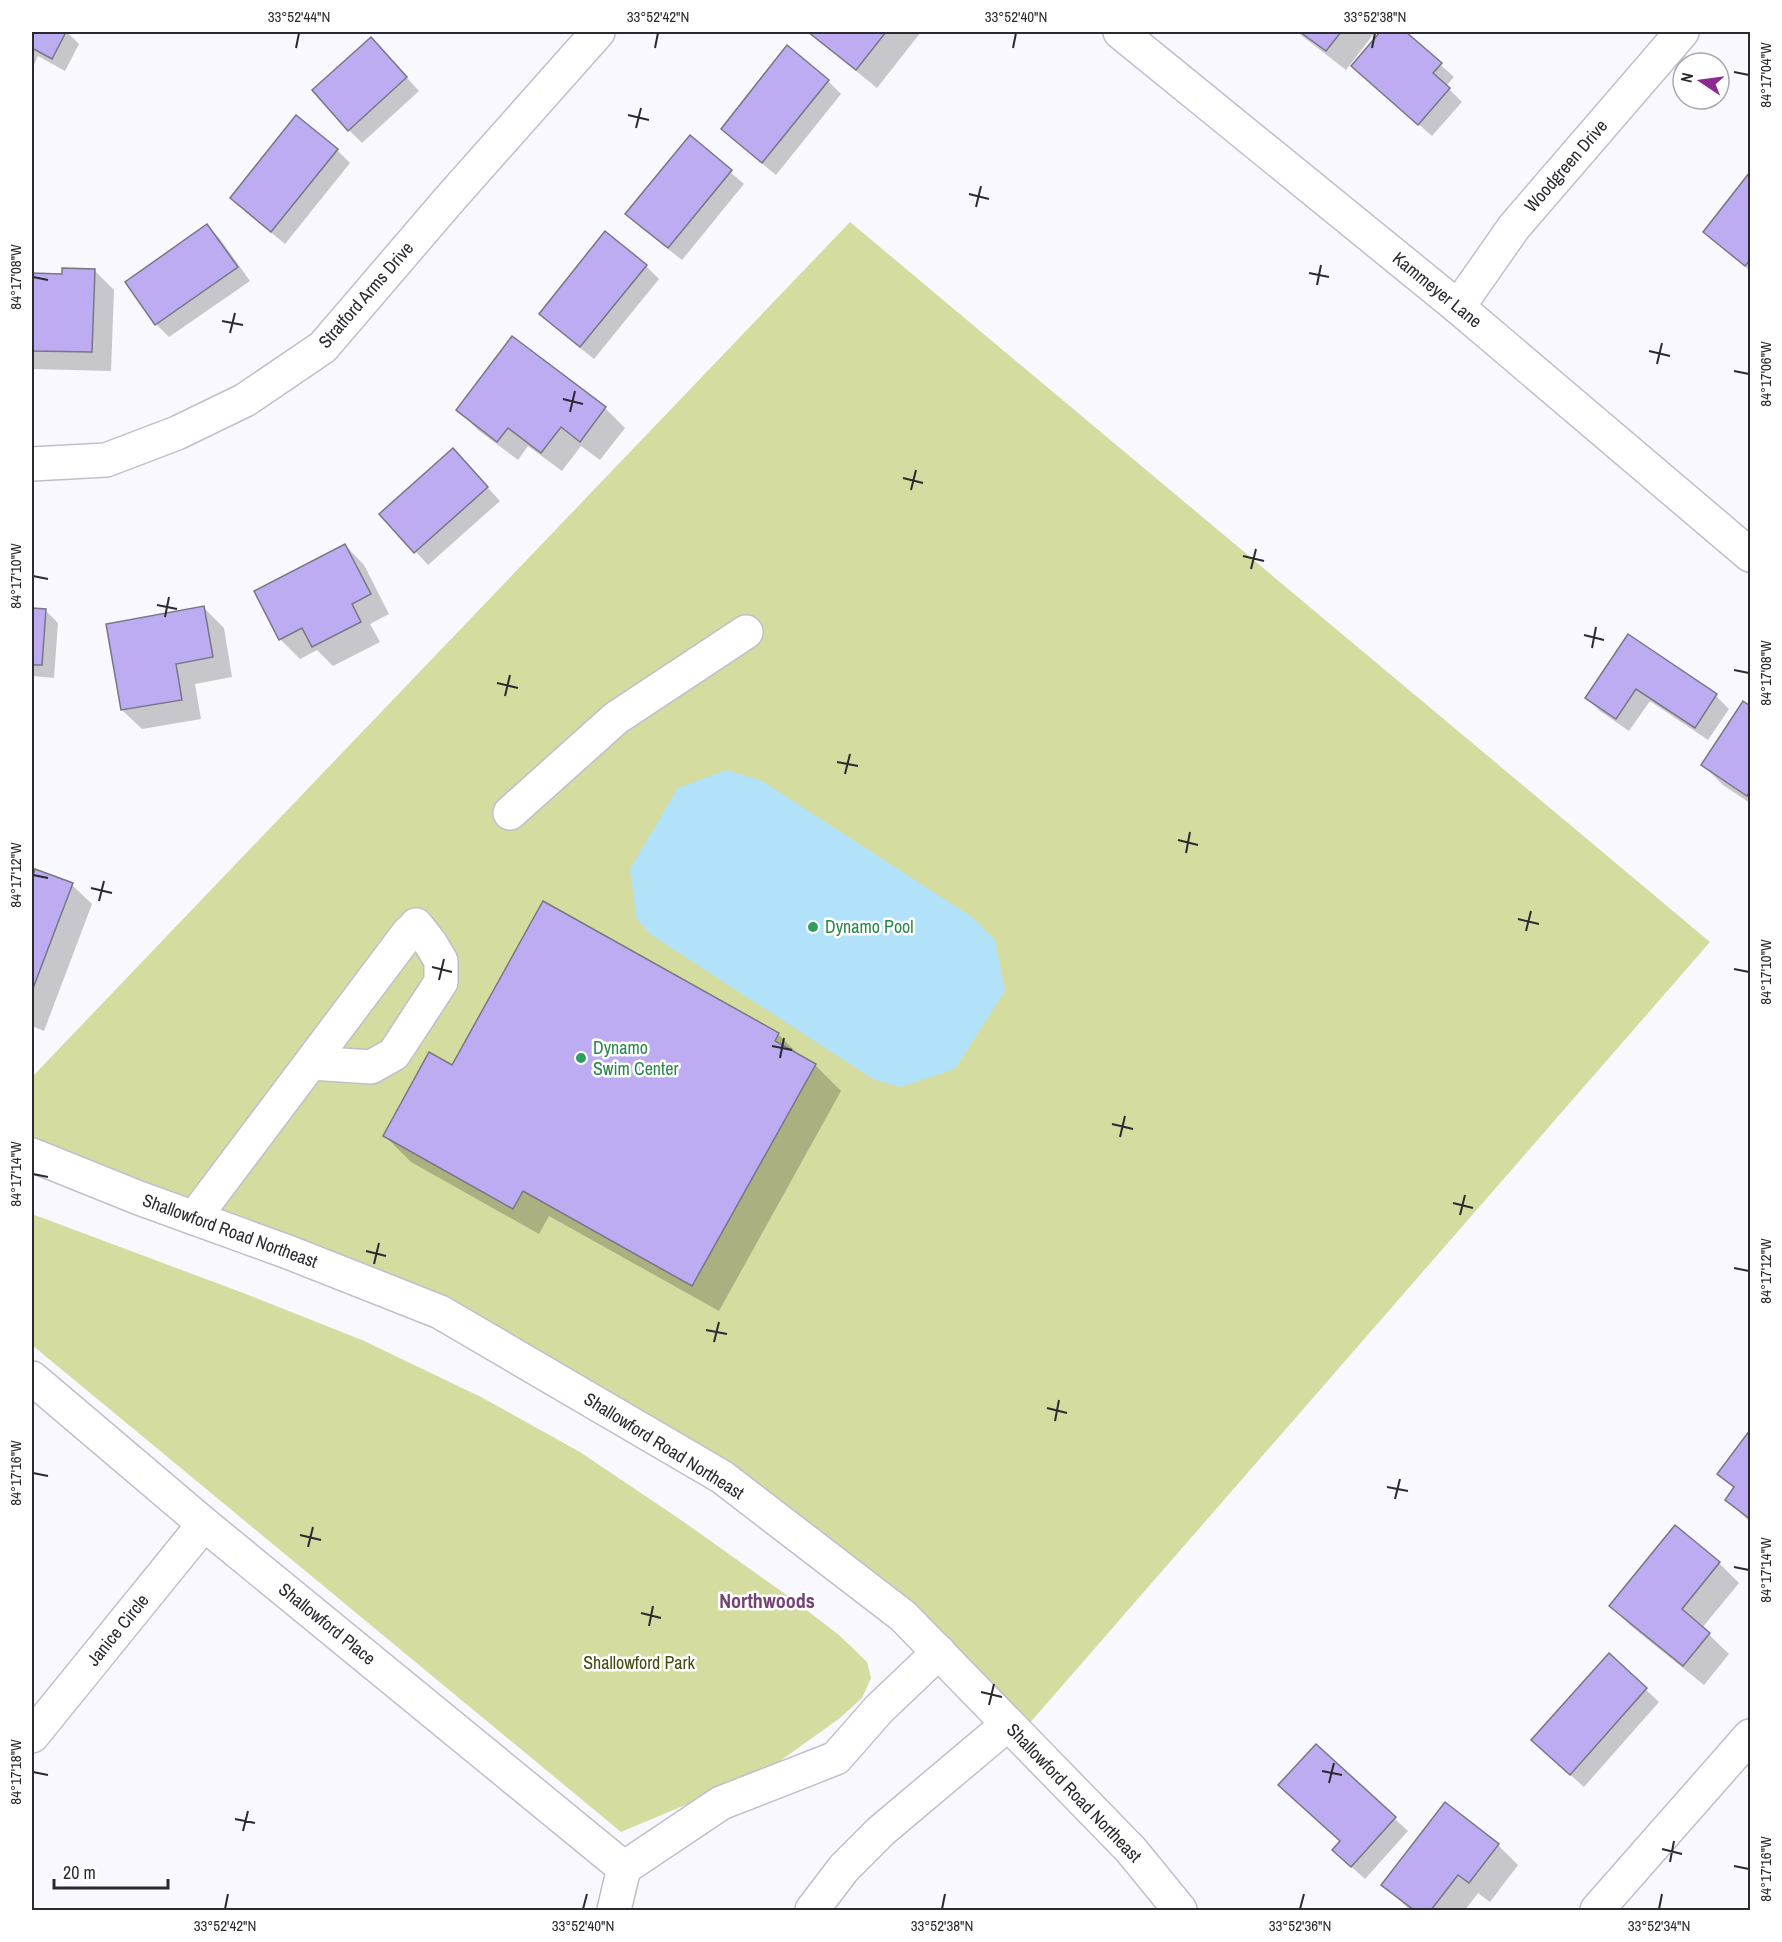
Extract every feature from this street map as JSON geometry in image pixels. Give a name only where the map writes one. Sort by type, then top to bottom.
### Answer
[{"type":"street","name":"Stratford Arms Drive","points":[[32,464],[106,460],[177,433],[245,400],[323,347],[448,201],[598,32]]},
{"type":"street","name":"Kammeyer Lane","points":[[1120,32],[1458,307],[1750,555]]},
{"type":"street","name":"Woodgreen Drive","points":[[1458,307],[1514,227],[1682,32]]},
{"type":"street","points":[[510,813],[616,718],[746,632]]},
{"type":"street","points":[[194,1218],[412,929],[431,944],[441,961],[441,982],[394,1054],[371,1067],[311,1063]]},
{"type":"street","name":"Shallowford Road Northeast","points":[[32,1155],[440,1312],[722,1477],[903,1616],[1131,1851],[1180,1911]]},
{"type":"street","name":"Shallowford Place","points":[[32,1378],[204,1524],[624,1868]]},
{"type":"street","name":"Janice Circle","points":[[32,1736],[204,1524]]},
{"type":"street","points":[[614,1911],[624,1868],[721,1803],[836,1758],[879,1709],[939,1652]]},
{"type":"street","points":[[812,1911],[844,1868],[881,1831],[1008,1724]]},
{"type":"street","points":[[1598,1911],[1750,1736]]},
{"type":"green space","points":[[850,222],[1710,942],[1028,1725],[750,1509],[386,1293],[32,1174],[32,1077]]},
{"type":"green space","name":"Shallowford Park","points":[[32,1214],[362,1340],[481,1397],[580,1452],[684,1522],[839,1635],[867,1662],[871,1678],[862,1698],[840,1718],[766,1771],[621,1832],[32,1345]]},
{"type":"water","name":"Dynamo Pool","points":[[727,770],[762,781],[972,917],[995,940],[1005,991],[955,1069],[900,1087],[873,1079],[650,934],[637,920],[630,869],[678,788]]},
{"type":"building","points":[[32,32],[66,32],[52,59],[32,48]]},
{"type":"building","points":[[808,32],[886,32],[856,70]]},
{"type":"building","points":[[1300,32],[1341,32],[1326,51]]},
{"type":"building","points":[[1380,32],[1406,32],[1442,63],[1433,73],[1450,88],[1418,125],[1351,66]]},
{"type":"building","points":[[371,37],[407,77],[348,131],[312,90]]},
{"type":"building","points":[[787,45],[829,80],[762,163],[721,129]]},
{"type":"building","points":[[296,115],[338,149],[271,232],[230,198]]},
{"type":"building","points":[[690,135],[732,170],[668,248],[625,214]]},
{"type":"building","points":[[1750,172],[1750,260],[1745,266],[1703,232]]},
{"type":"building","points":[[207,224],[238,267],[155,325],[125,282]]},
{"type":"building","points":[[605,231],[647,265],[580,347],[539,314]]},
{"type":"building","points":[[62,268],[95,269],[92,352],[32,351],[32,273],[62,274]]},
{"type":"building","points":[[512,336],[606,407],[580,442],[561,427],[541,453],[508,428],[497,442],[456,410]]},
{"type":"building","points":[[453,448],[488,487],[414,553],[379,514]]},
{"type":"building","points":[[345,544],[371,594],[352,604],[361,622],[312,647],[302,628],[279,640],[254,591]]},
{"type":"building","points":[[204,606],[213,657],[176,664],[182,700],[121,710],[106,624]]},
{"type":"building","points":[[32,608],[46,609],[42,665],[32,665]]},
{"type":"building","points":[[1628,634],[1717,694],[1695,728],[1636,689],[1616,719],[1585,698]]},
{"type":"building","points":[[1743,701],[1750,706],[1750,791],[1747,796],[1701,765]]},
{"type":"building","points":[[35,869],[73,883],[32,991],[32,879]]},
{"type":"building","points":[[543,901],[779,1033],[775,1041],[816,1064],[692,1286],[523,1191],[513,1209],[383,1136],[429,1052],[452,1065]]},
{"type":"building","points":[[1750,1430],[1750,1519],[1725,1500],[1734,1487],[1717,1474]]},
{"type":"building","points":[[1675,1525],[1720,1562],[1682,1609],[1710,1633],[1683,1666],[1609,1606]]},
{"type":"building","points":[[1609,1653],[1647,1688],[1570,1775],[1531,1740]]},
{"type":"building","points":[[1316,1744],[1396,1817],[1351,1867],[1332,1850],[1340,1841],[1278,1785]]},
{"type":"building","points":[[1445,1802],[1499,1844],[1469,1883],[1458,1875],[1431,1910],[1414,1910],[1381,1885]]},
{"type":"place","name":"Dynamo Pool","points":[[813,927]]},
{"type":"place","name":"Dynamo Swim Center","points":[[581,1058]]},
{"type":"district","name":"Northwoods","points":[[767,1601]]}]
